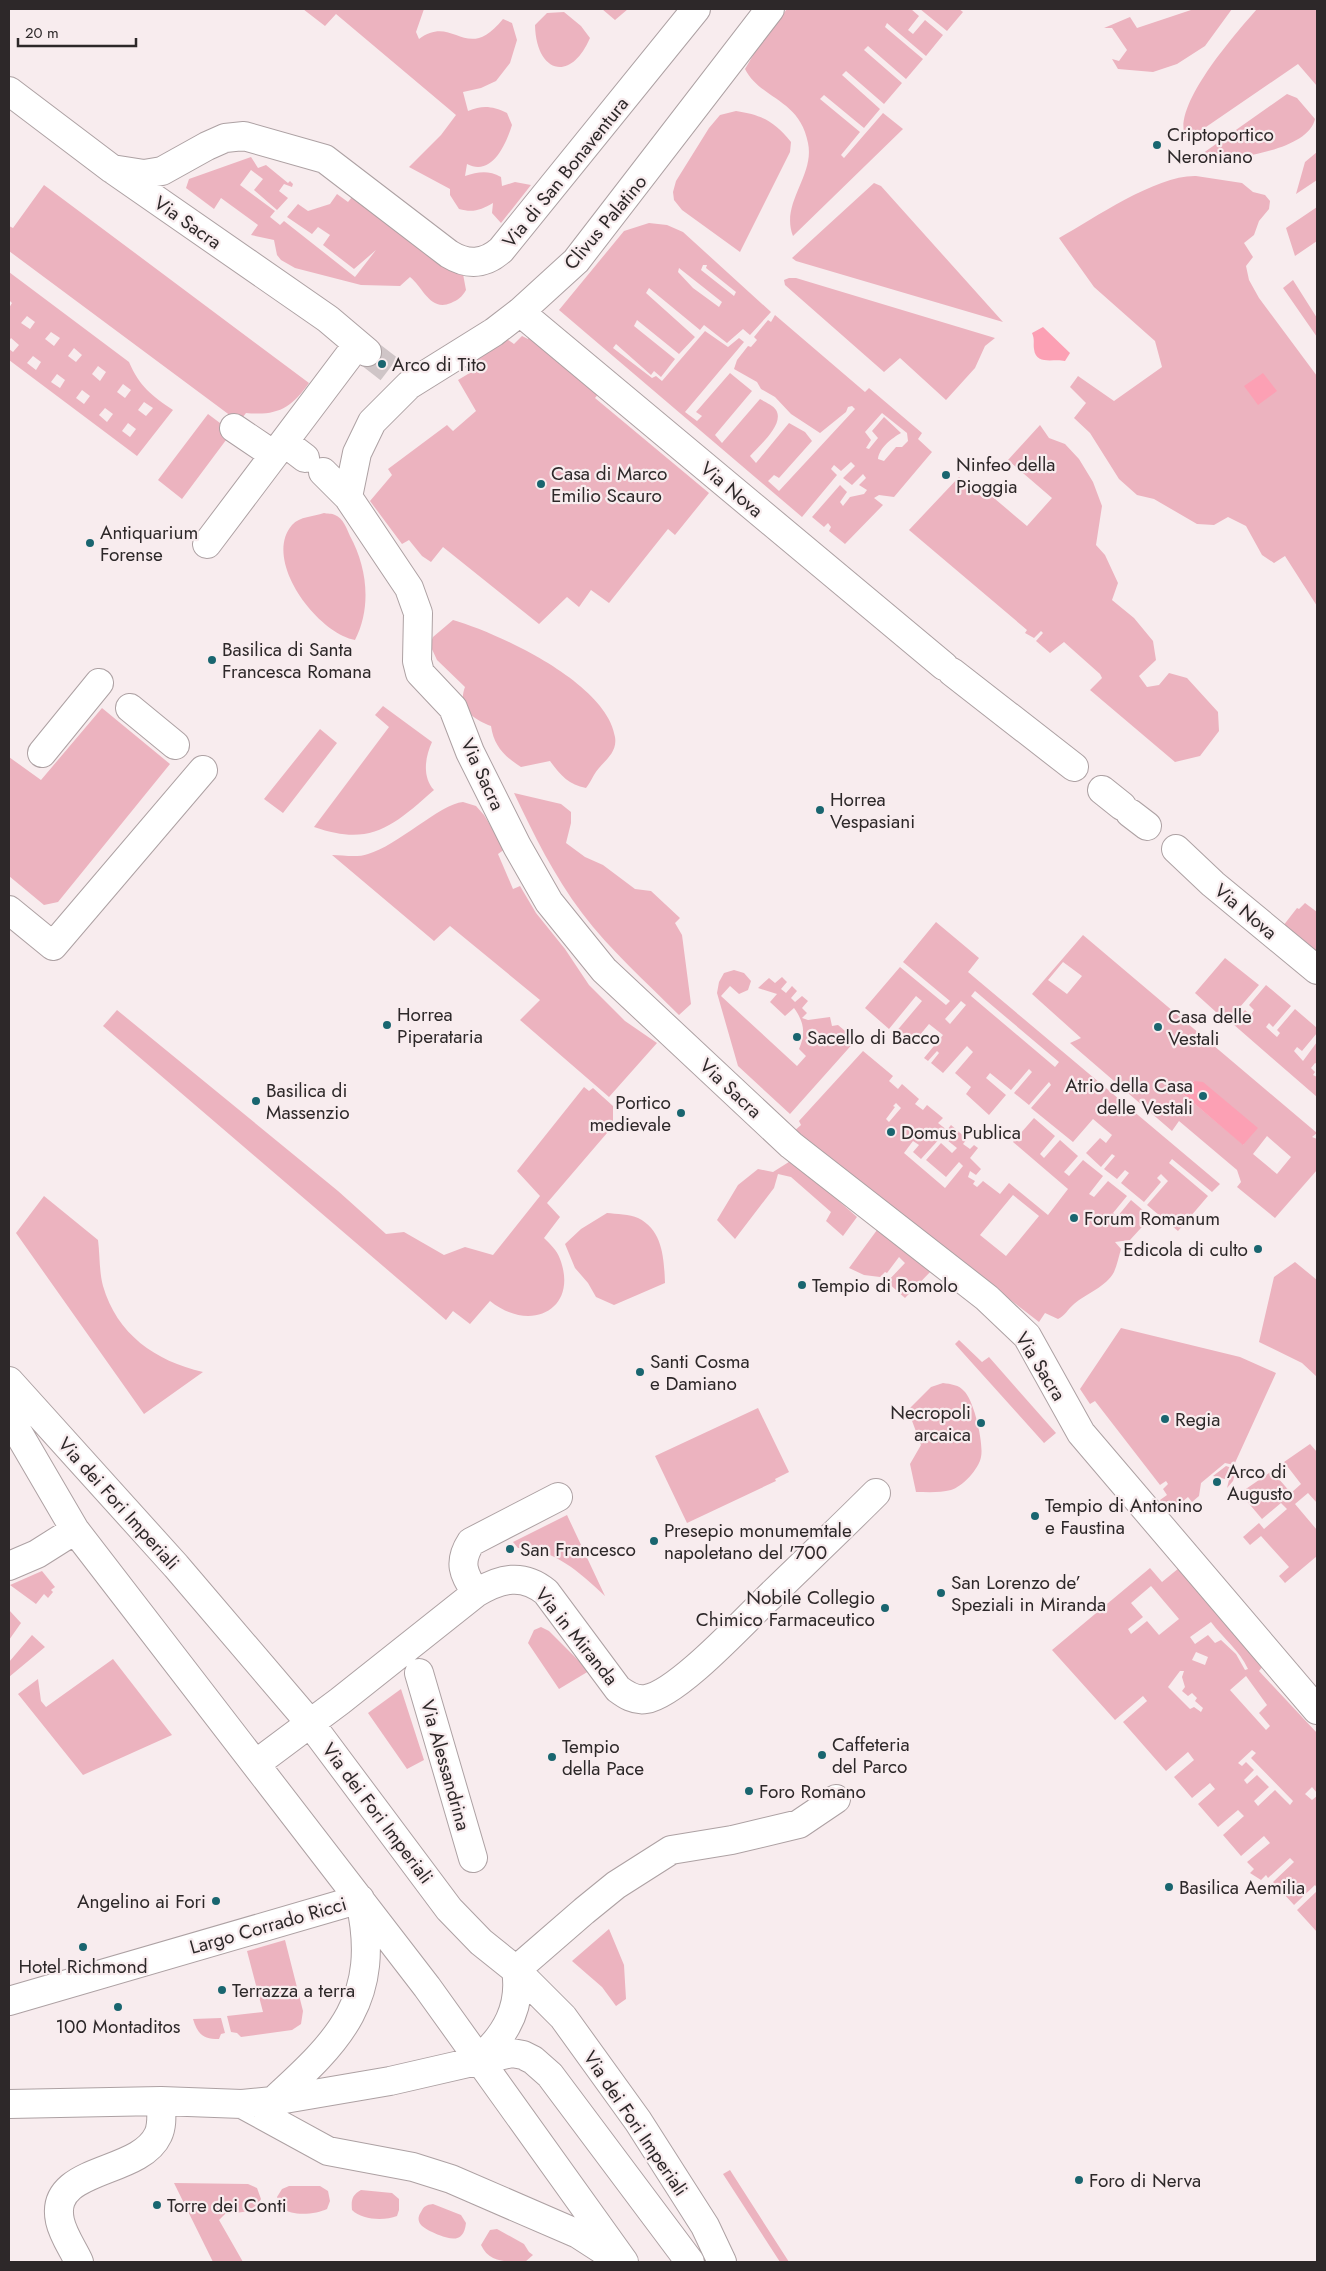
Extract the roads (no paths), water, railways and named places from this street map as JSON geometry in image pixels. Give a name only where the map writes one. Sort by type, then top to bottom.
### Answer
[{"type":"street","name":"Via di San Bonaventura","points":[[112,169],[144,174],[162,171],[225,138],[244,136],[325,160],[449,254],[463,261],[484,261],[501,250],[696,9]]},
{"type":"street","name":"Clivus Palatino","points":[[348,497],[357,453],[372,422],[406,383],[494,332],[520,312],[576,261],[770,9]]},
{"type":"street","name":"Via Sacra","points":[[9,91],[112,169],[328,319],[362,349],[322,392],[297,457]]},
{"type":"street","name":"Via Nova","points":[[520,312],[948,669],[1125,808],[1317,970]]},
{"type":"street","name":"Via Sacra","points":[[234,428],[297,457],[348,497],[409,588],[418,613],[418,661],[420,672],[454,708],[470,752],[525,859],[549,902],[588,952],[604,970],[792,1145],[987,1298],[1027,1336],[1081,1433],[1096,1467],[1317,1710]]},
{"type":"street","points":[[207,544],[297,457]]},
{"type":"street","points":[[42,753],[99,683]]},
{"type":"street","points":[[130,708],[175,745]]},
{"type":"street","points":[[9,910],[53,946],[204,770]]},
{"type":"street","name":"Via dei Fori Imperiali","points":[[9,1381],[176,1566],[310,1723],[449,1908],[481,1942],[516,1970],[563,2017],[638,2122],[705,2226],[722,2262]]},
{"type":"street","name":"Via dei Fori Imperiali","points":[[9,1417],[76,1530],[360,1899],[479,2059],[624,2262]]},
{"type":"street","name":"Via in Miranda","points":[[256,1763],[310,1723],[476,1592],[512,1578],[522,1579],[546,1592],[618,1689],[626,1695],[647,1699],[668,1688],[702,1661],[876,1493]]},
{"type":"street","points":[[476,1592],[465,1577],[462,1565],[464,1552],[471,1542],[558,1497]]},
{"type":"street","points":[[9,1566],[37,1554],[76,1530]]},
{"type":"street","name":"Via Alessandrina","points":[[419,1673],[473,1858]]},
{"type":"street","points":[[479,2059],[495,2045],[510,2018],[519,1989],[516,1970],[584,1910],[658,1857],[671,1850],[732,1840],[799,1824],[836,1799]]},
{"type":"street","name":"Largo Corrado Ricci","points":[[9,2001],[360,1899],[366,1939],[364,1968],[357,2002],[340,2033],[303,2074],[274,2101]]},
{"type":"street","points":[[9,2104],[161,2101],[242,2104],[274,2101],[390,2081],[479,2059],[512,2053],[523,2055],[542,2067],[690,2262]]},
{"type":"street","points":[[79,2262],[63,2229],[59,2207],[64,2192],[74,2184],[127,2161],[148,2148],[160,2128],[161,2101]]},
{"type":"street","points":[[242,2104],[328,2151],[413,2167],[482,2191],[578,2234],[595,2243],[619,2262]]},
{"type":"tunnel","points":[[367,352],[398,376]]},
{"type":"place","name":"Criptoportico Neroniano","points":[[1157,145]]},
{"type":"place","name":"Arco di Tito","points":[[382,364]]},
{"type":"place","name":"Ninfeo della Pioggia","points":[[946,475]]},
{"type":"place","name":"Casa di Marco Emilio Scauro","points":[[541,484]]},
{"type":"place","name":"Antiquarium Forense","points":[[90,543]]},
{"type":"place","name":"Basilica di Santa Francesca Romana","points":[[212,660]]},
{"type":"place","name":"Horrea Vespasiani","points":[[820,810]]},
{"type":"place","name":"Horrea Piperataria","points":[[387,1025]]},
{"type":"place","name":"Casa delle Vestali","points":[[1158,1027]]},
{"type":"place","name":"Sacello di Bacco","points":[[797,1037]]},
{"type":"place","name":"Atrio della Casa delle Vestali","points":[[1203,1096]]},
{"type":"place","name":"Basilica di Massenzio","points":[[256,1101]]},
{"type":"place","name":"Portico medievale","points":[[681,1113]]},
{"type":"place","name":"Domus Publica","points":[[891,1132]]},
{"type":"place","name":"Forum Romanum","points":[[1074,1218]]},
{"type":"place","name":"Edicola di culto","points":[[1258,1249]]},
{"type":"place","name":"Tempio di Romolo","points":[[802,1285]]},
{"type":"place","name":"Santi Cosma e Damiano","points":[[640,1372]]},
{"type":"place","name":"Regia","points":[[1165,1419]]},
{"type":"place","name":"Necropoli arcaica","points":[[981,1423]]},
{"type":"place","name":"Arco di Augusto","points":[[1217,1482]]},
{"type":"place","name":"Tempio di Antonino e Faustina","points":[[1035,1516]]},
{"type":"place","name":"Presepio monumemtale napoletano del '700","points":[[654,1541]]},
{"type":"place","name":"San Francesco","points":[[510,1549]]},
{"type":"place","name":"San Lorenzo de’ Speziali in Miranda","points":[[941,1593]]},
{"type":"place","name":"Nobile Collegio Chimico Farmaceutico","points":[[885,1608]]},
{"type":"place","name":"Caffeteria del Parco","points":[[822,1755]]},
{"type":"place","name":"Tempio della Pace","points":[[552,1757]]},
{"type":"place","name":"Foro Romano","points":[[749,1791]]},
{"type":"place","name":"Basilica Aemilia","points":[[1169,1887]]},
{"type":"place","name":"Angelino ai Fori","points":[[216,1901]]},
{"type":"place","name":"Hotel Richmond","points":[[83,1947]]},
{"type":"place","name":"Terrazza a terra","points":[[222,1990]]},
{"type":"place","name":"100 Montaditos","points":[[118,2007]]},
{"type":"place","name":"Foro di Nerva","points":[[1079,2180]]},
{"type":"place","name":"Torre dei Conti","points":[[157,2205]]}]
